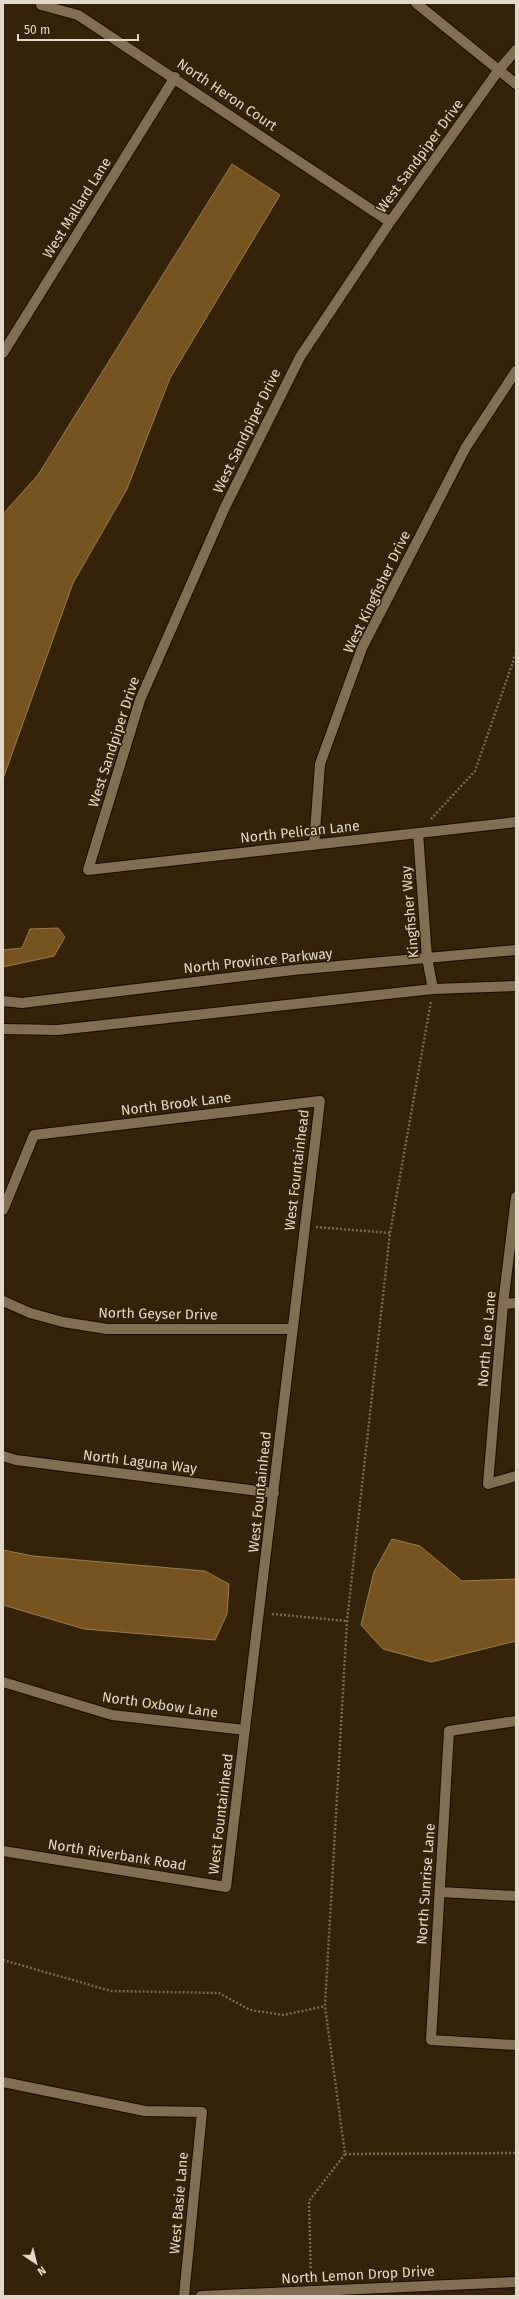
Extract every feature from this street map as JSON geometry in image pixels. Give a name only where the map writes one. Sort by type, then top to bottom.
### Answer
[{"type":"street","points":[[416,3],[498,71],[516,84]]},
{"type":"street","name":"North Heron Court","points":[[41,5],[78,15],[175,77],[390,222]]},
{"type":"street","name":"West Sandpiper Drive","points":[[88,870],[140,700],[225,507],[300,357],[390,222],[498,71],[516,50]]},
{"type":"street","name":"West Mallard Lane","points":[[3,354],[175,77]]},
{"type":"street","name":"West Kingfisher Drive","points":[[314,844],[320,764],[362,648],[466,447],[516,371]]},
{"type":"street","name":"North Pelican Lane","points":[[88,870],[516,822]]},
{"type":"street","name":"Kingfisher Way","points":[[418,833],[427,958],[433,989]]},
{"type":"street","name":"North Province Parkway","points":[[3,1001],[22,1003],[293,970],[516,950]]},
{"type":"street","points":[[3,1029],[58,1030],[433,989],[516,986]]},
{"type":"street","name":"North Brook Lane","points":[[3,1210],[34,1135],[320,1101]]},
{"type":"street","name":"West Fountainhead","points":[[226,1887],[260,1613],[304,1226],[320,1101]]},
{"type":"street","name":"North Leo Lane","points":[[516,1197],[503,1304],[488,1484],[516,1476]]},
{"type":"street","name":"North Geyser Drive","points":[[3,1301],[30,1313],[63,1322],[107,1329],[292,1329]]},
{"type":"street","points":[[503,1304],[516,1303]]},
{"type":"street","name":"North Laguna Way","points":[[3,1456],[16,1460],[274,1493]]},
{"type":"street","name":"North Oxbow Lane","points":[[3,1682],[112,1715],[245,1730]]},
{"type":"street","name":"North Sunrise Lane","points":[[516,1721],[450,1731],[430,2040],[516,2045]]},
{"type":"street","name":"North Riverbank Road","points":[[3,1851],[226,1887]]},
{"type":"street","points":[[440,1892],[516,1896]]},
{"type":"street","name":"West Basie Lane","points":[[3,2082],[145,2110],[202,2112],[184,2296]]},
{"type":"street","name":"North Lemon Drop Drive","points":[[201,2296],[516,2282]]},
{"type":"path","points":[[418,833],[475,771],[516,653]]},
{"type":"path","points":[[312,2291],[309,2201],[345,2154],[325,2006],[347,1621],[390,1233],[433,989]]},
{"type":"path","points":[[304,1226],[390,1233]]},
{"type":"path","points":[[260,1613],[347,1621]]},
{"type":"path","points":[[3,1960],[111,1991],[219,1993],[250,2010],[284,2015],[325,2006]]},
{"type":"path","points":[[345,2154],[516,2153]]},
{"type":"shaded area","points":[[232,164],[280,195],[170,378],[127,489],[73,583],[3,779],[3,514],[38,475]]},
{"type":"shaded area","points":[[58,928],[65,937],[54,956],[3,967],[3,950],[22,948],[30,929]]},
{"type":"shaded area","points":[[392,1539],[420,1546],[462,1581],[516,1579],[516,1641],[431,1662],[383,1649],[361,1625],[374,1572]]},
{"type":"shaded area","points":[[3,1550],[33,1556],[205,1571],[229,1584],[227,1614],[215,1640],[84,1629],[3,1605]]}]
